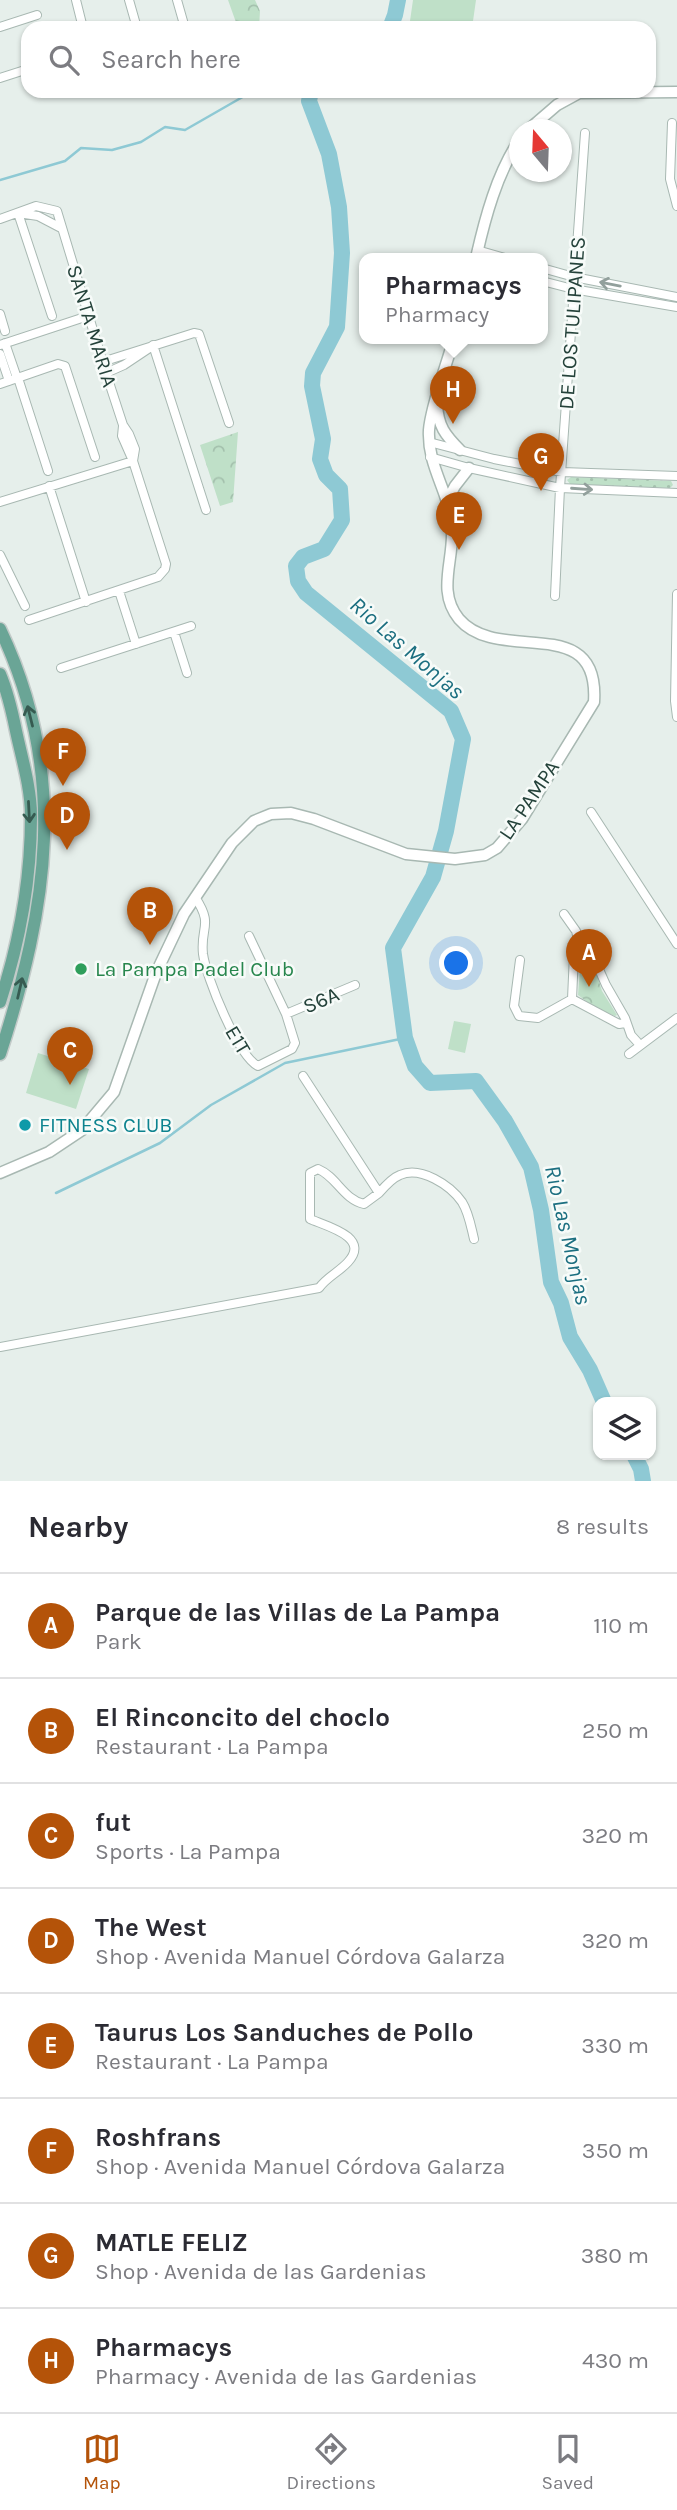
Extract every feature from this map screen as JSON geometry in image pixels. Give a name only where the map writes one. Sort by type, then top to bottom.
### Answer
[{"type":"main road","points":[[0,629],[22,683],[30,712],[43,777],[46,831],[36,916],[17,1002],[0,1054]]},
{"type":"main road","points":[[0,674],[7,691],[26,772],[31,815],[24,901],[7,982],[0,1002]]},
{"type":"street","points":[[76,0],[81,21]]},
{"type":"street","points":[[128,0],[134,21]]},
{"type":"street","points":[[177,0],[183,21]]},
{"type":"street","points":[[0,27],[37,15]]},
{"type":"street","points":[[0,78],[21,71]]},
{"type":"street","points":[[656,92],[677,92]]},
{"type":"street","points":[[540,119],[557,104],[569,98]]},
{"type":"street","points":[[672,124],[670,174],[677,206]]},
{"type":"street","name":"DE LOS TULIPANES","points":[[555,596],[585,133]]},
{"type":"street","points":[[476,253],[509,155]]},
{"type":"street","name":"SANTA MARIA","points":[[0,219],[36,206],[57,211],[123,425],[122,436],[133,461],[166,564],[158,577],[119,591]]},
{"type":"street","points":[[19,213],[45,219],[61,228]]},
{"type":"street","points":[[19,213],[52,316]]},
{"type":"street","points":[[548,270],[677,297]]},
{"type":"street","points":[[548,283],[677,307]]},
{"type":"street","points":[[0,314],[5,331]]},
{"type":"street","points":[[11,380],[2,344],[88,316]]},
{"type":"street","points":[[102,362],[194,333],[199,334],[229,423]]},
{"type":"street","name":"LA PAMPA","points":[[2,1172],[49,1152],[82,1130],[114,1092],[156,973],[194,897],[243,831],[254,821],[271,814],[292,813],[406,854],[455,859],[485,855],[497,848],[522,819],[594,702],[595,685],[591,668],[580,655],[568,648],[481,635],[460,619],[449,604],[447,576],[453,533],[448,499],[437,480],[430,457],[429,442],[431,416],[452,344]]},
{"type":"street","points":[[106,373],[124,365],[153,345]]},
{"type":"street","points":[[153,345],[206,510]]},
{"type":"street","points":[[0,354],[48,471]]},
{"type":"street","points":[[11,380],[58,364],[65,366],[95,457]]},
{"type":"street","points":[[437,399],[438,421],[442,431],[460,450]]},
{"type":"street","points":[[429,442],[562,472],[677,477]]},
{"type":"street","points":[[430,457],[560,488],[677,493]]},
{"type":"street","points":[[0,502],[133,461]]},
{"type":"street","points":[[448,499],[469,468]]},
{"type":"street","points":[[49,486],[86,603]]},
{"type":"street","points":[[0,555],[25,606]]},
{"type":"street","points":[[29,620],[119,591],[136,644]]},
{"type":"street","points":[[677,594],[677,717]]},
{"type":"street","points":[[61,668],[191,626]]},
{"type":"street","points":[[174,632],[187,673]]},
{"type":"street","points":[[592,812],[677,944]]},
{"type":"street","name":"E1T","points":[[194,897],[203,910],[206,921],[203,956],[215,991],[232,1034],[258,1066],[295,1046],[286,1014],[250,936]]},
{"type":"street","points":[[564,914],[576,931],[580,947]]},
{"type":"street","points":[[572,999],[574,954],[580,947]]},
{"type":"street","points":[[580,947],[585,947],[594,958],[631,1035],[640,1045]]},
{"type":"street","points":[[520,960],[514,1006],[519,1016],[538,1018],[572,999]]},
{"type":"street","name":"S6A","points":[[286,1014],[355,985]]},
{"type":"street","points":[[572,999],[619,1024],[625,1023]]},
{"type":"street","points":[[629,1054],[677,1018]]},
{"type":"street","points":[[303,1076],[379,1193]]},
{"type":"street","points":[[0,1347],[319,1288],[351,1258],[354,1245],[348,1236],[310,1219],[310,1173],[318,1169],[326,1173],[352,1201],[364,1204],[401,1174],[427,1175],[446,1186],[462,1202],[474,1239]]},
{"type":"green space","points":[[228,0],[255,0],[260,11],[259,21],[236,21]]},
{"type":"green space","points":[[413,0],[476,0],[473,21],[410,21]]},
{"type":"green space","points":[[238,432],[233,502],[220,506],[200,445]]},
{"type":"green space","points":[[571,477],[671,481],[673,485],[670,488],[570,484],[567,480]]},
{"type":"green space","points":[[581,955],[594,965],[602,991],[617,1015],[594,1007],[578,995]]},
{"type":"green space","points":[[454,1021],[471,1024],[465,1053],[448,1049]]},
{"type":"green space","points":[[38,1053],[89,1069],[76,1109],[26,1093]]},
{"type":"waterway","name":"Rio Las Monjas","points":[[393,21],[398,0]]},
{"type":"waterway","points":[[0,180],[65,161],[81,148],[112,150],[141,142],[165,127],[185,130],[241,98]]},
{"type":"waterway","name":"Rio Las Monjas","points":[[310,98],[329,154],[339,207],[342,253],[337,327],[313,373],[312,386],[323,439],[320,459],[326,475],[340,489],[342,520],[324,549],[303,557],[296,566],[298,581],[306,593],[451,711],[463,739],[446,831],[433,877],[393,948],[405,1038],[415,1066],[430,1083],[476,1081],[505,1121],[531,1167],[541,1210],[551,1282],[561,1303],[570,1337],[590,1370],[602,1397]]},
{"type":"waterway","points":[[56,1193],[160,1143],[211,1105],[285,1063],[405,1038]]},
{"type":"waterway","name":"Rio Las Monjas","points":[[636,1460],[643,1481]]},
{"type":"place","name":"Pharmacys","points":[[453,424]]},
{"type":"place","name":"MATLE FELIZ","points":[[541,491]]},
{"type":"place","name":"Taurus Los Sanduches de Pollo","points":[[459,550]]},
{"type":"place","name":"Roshfrans","points":[[63,786]]},
{"type":"place","name":"The West","points":[[67,850]]},
{"type":"place","name":"El Rinconcito del choclo","points":[[150,945]]},
{"type":"place","name":"La Pampa Padel Club","points":[[81,969]]},
{"type":"place","name":"Parque de las Villas de La Pampa","points":[[589,987]]},
{"type":"place","name":"fut","points":[[70,1085]]},
{"type":"place","name":"FITNESS CLUB","points":[[25,1125]]}]
